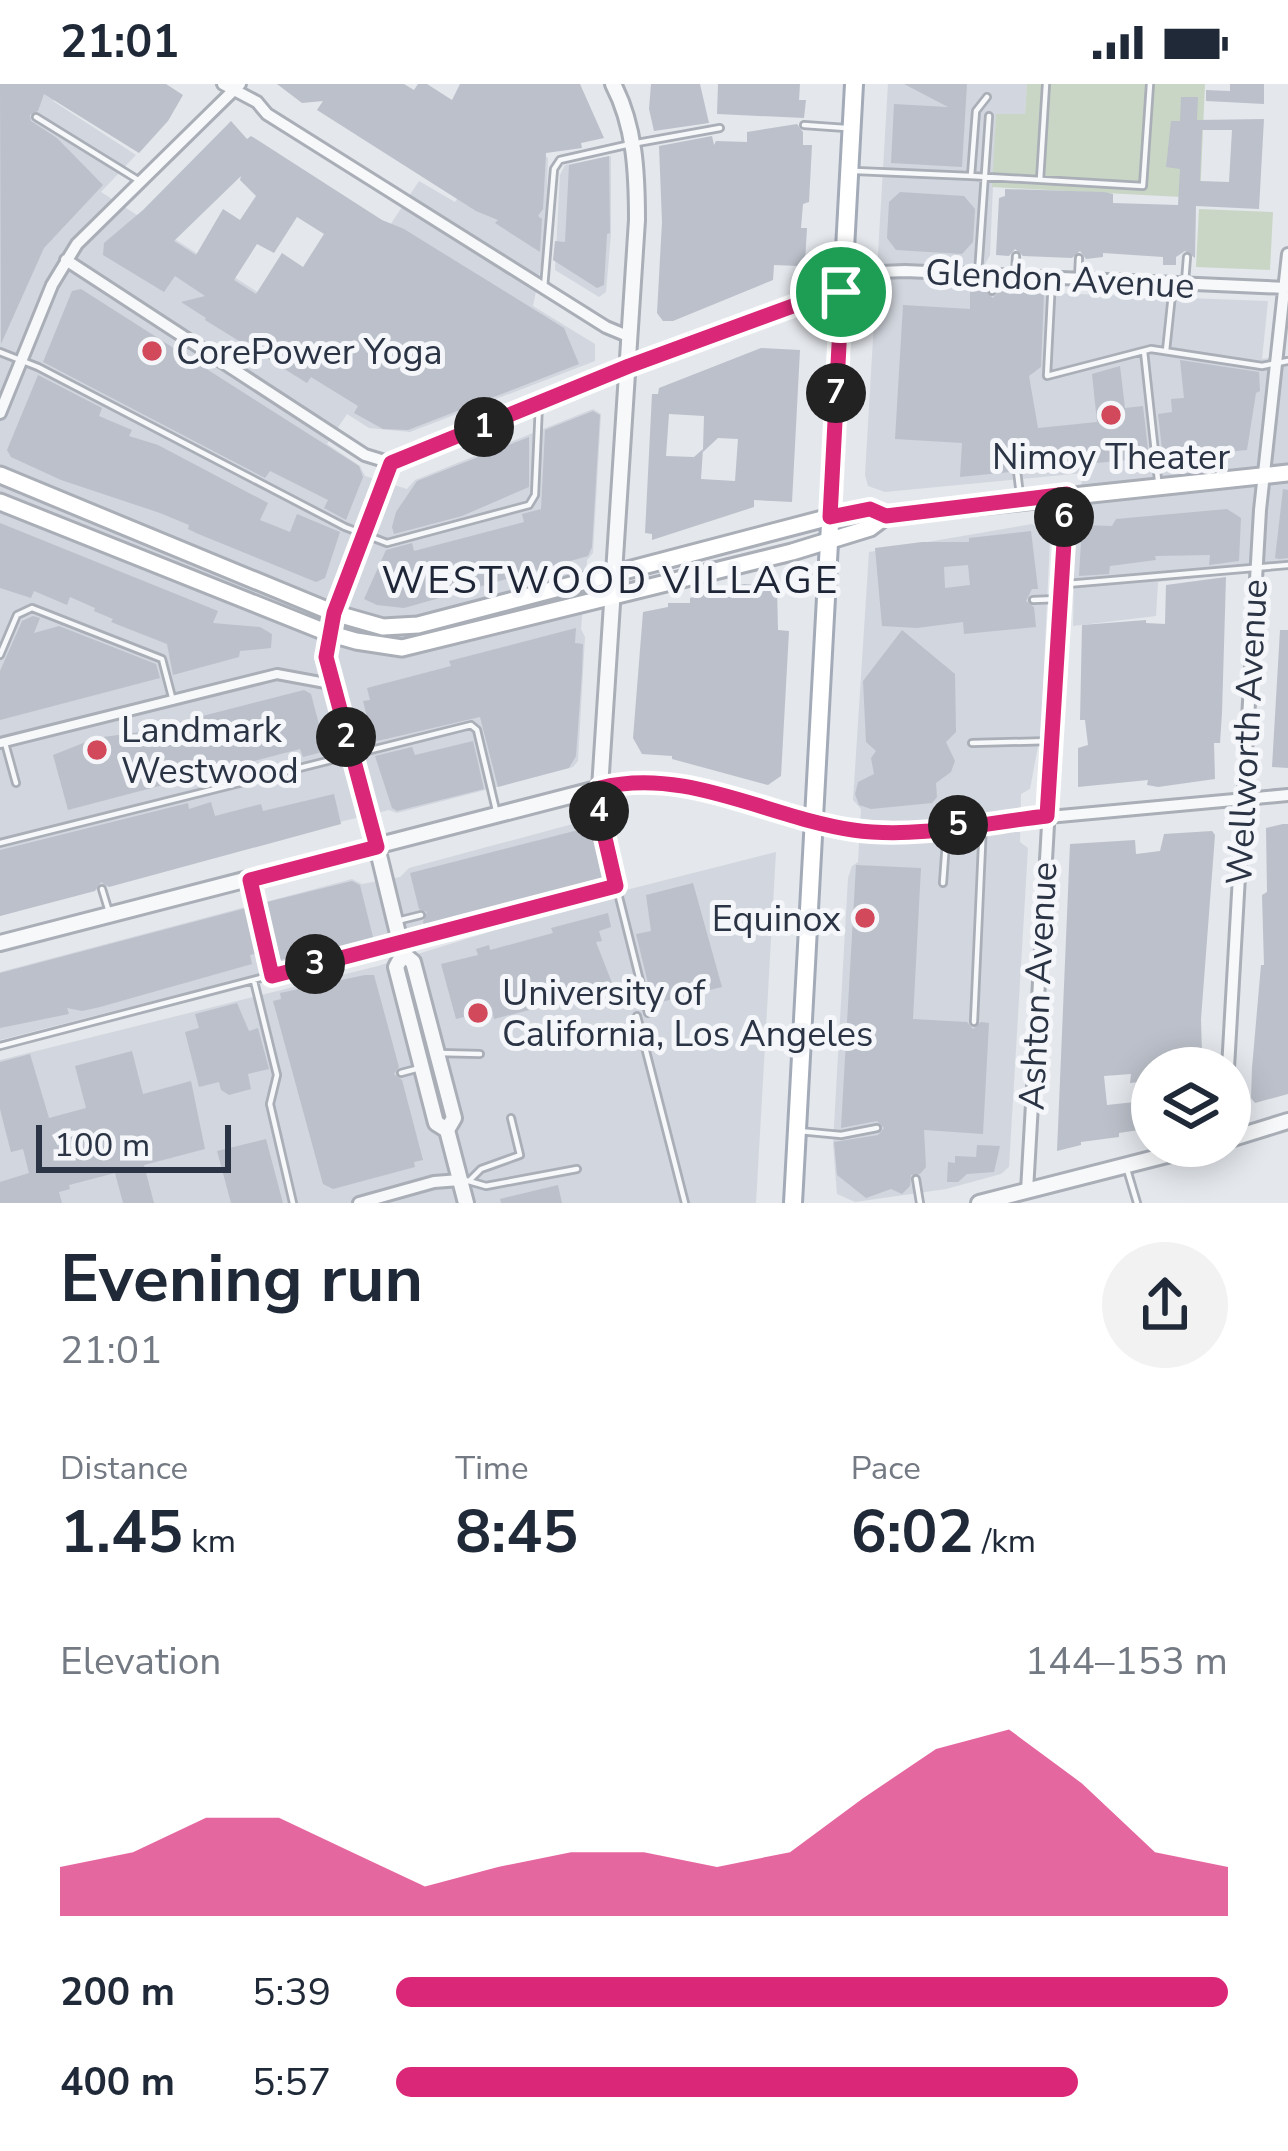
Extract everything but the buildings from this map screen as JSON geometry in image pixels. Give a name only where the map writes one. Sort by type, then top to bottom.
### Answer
[{"type":"main road","points":[[793,1203],[854,84]]},
{"type":"main road","points":[[0,502],[328,633],[402,648],[828,542],[870,528],[886,516],[1288,473]]},
{"type":"main road","points":[[0,475],[334,613],[383,627],[418,625],[830,517],[870,509],[886,516]]},
{"type":"street","points":[[600,788],[637,220],[633,144],[624,104],[613,84]]},
{"type":"street","points":[[0,413],[66,260],[232,86],[267,113],[544,288],[630,337]]},
{"type":"street","name":"Wellworth Avenue","points":[[1229,1047],[1256,568],[1263,476],[1282,363],[1288,254]]},
{"type":"street","points":[[66,260],[365,455],[391,463],[334,613],[326,657],[402,948],[413,962],[454,1118],[447,1130]]},
{"type":"street","name":"Glendon Avenue","points":[[391,463],[629,366],[880,272],[1286,288]]},
{"type":"street","name":"Ashton Avenue","points":[[1027,1192],[1067,494]]},
{"type":"street","points":[[2,743],[277,674],[331,684]]},
{"type":"street","points":[[0,943],[631,782],[677,785],[868,832],[1288,795]]},
{"type":"street","points":[[402,948],[396,968],[436,1123],[447,1130],[465,1180],[466,1203]]},
{"type":"street","points":[[1251,1132],[1288,1121]]},
{"type":"street","points":[[979,1203],[1131,1165]]},
{"type":"street","points":[[359,1203],[434,1182],[465,1180]]},
{"type":"lane","points":[[1040,181],[1046,84]]},
{"type":"lane","points":[[849,171],[1143,186],[1150,84]]},
{"type":"lane","points":[[971,176],[976,111],[987,97]]},
{"type":"lane","points":[[978,274],[989,116]]},
{"type":"lane","points":[[36,117],[140,182]]},
{"type":"lane","points":[[804,125],[851,129]]},
{"type":"lane","points":[[544,288],[554,169],[560,160],[720,128]]},
{"type":"lane","points":[[1015,276],[1016,256]]},
{"type":"lane","points":[[1166,351],[1187,257]]},
{"type":"lane","points":[[1078,279],[1079,258]]},
{"type":"lane","points":[[992,291],[993,275]]},
{"type":"lane","points":[[1052,278],[1047,376],[1144,351],[1262,366],[1282,363]]},
{"type":"lane","points":[[1144,351],[1159,485]]},
{"type":"lane","points":[[0,352],[387,543],[530,505],[535,495],[539,404]]},
{"type":"lane","points":[[1017,471],[1021,499]]},
{"type":"lane","points":[[1059,585],[1288,565]]},
{"type":"lane","points":[[1034,600],[1059,599]]},
{"type":"lane","points":[[0,656],[17,615],[32,608],[163,658],[173,700]]},
{"type":"lane","points":[[0,843],[471,725],[477,730],[497,814]]},
{"type":"lane","points":[[972,743],[1051,741]]},
{"type":"lane","points":[[2,743],[16,783]]},
{"type":"lane","points":[[600,788],[599,812],[648,1013]]},
{"type":"lane","points":[[974,1022],[983,823]]},
{"type":"lane","points":[[943,883],[947,826]]},
{"type":"lane","points":[[250,880],[272,976]]},
{"type":"lane","points":[[0,1046],[254,980],[402,948],[616,886]]},
{"type":"lane","points":[[102,889],[110,915]]},
{"type":"lane","points":[[395,921],[421,915]]},
{"type":"lane","points":[[254,980],[277,1075],[272,1096],[274,1126],[293,1203]]},
{"type":"lane","points":[[637,1016],[685,1203]]},
{"type":"lane","points":[[437,1053],[480,1054]]},
{"type":"lane","points":[[400,1073],[421,1067]]},
{"type":"lane","points":[[465,1180],[520,1155],[511,1118]]},
{"type":"lane","points":[[796,1131],[841,1135],[877,1127]]},
{"type":"lane","points":[[1126,1166],[1137,1203]]},
{"type":"lane","points":[[465,1180],[486,1186],[577,1169]]},
{"type":"lane","points":[[916,1179],[920,1203]]},
{"type":"shaded area","points":[[0,84],[62,84],[53,101],[136,155],[101,192],[320,332],[419,181],[455,202],[504,127],[548,158],[545,247],[533,306],[595,344],[595,361],[410,432],[369,428],[347,414],[327,444],[360,466],[365,476],[407,489],[415,480],[593,409],[601,414],[593,553],[587,560],[581,629],[585,637],[578,761],[573,767],[397,813],[389,810],[344,821],[0,916]]},
{"type":"shaded area","points":[[888,84],[1027,84],[1025,114],[996,115],[990,255],[971,290],[1268,301],[1262,359],[1288,356],[1288,568],[1158,582],[1156,616],[1073,626],[1075,529],[1083,473],[885,492],[868,486]]},
{"type":"shaded area","points":[[611,156],[611,234],[606,292],[599,297],[555,270],[560,175],[565,165]]},
{"type":"shaded area","points":[[1032,524],[1050,539],[1041,730],[1030,789],[1021,794],[1020,842],[1028,848],[1009,1167],[1001,1174],[946,1189],[855,1202],[837,1194],[833,1144],[848,878],[858,862],[861,809],[853,800],[869,552]]},
{"type":"shaded area","points":[[595,818],[611,884],[0,1040],[0,972],[352,879],[362,884],[400,877],[409,868]]},
{"type":"shaded area","name":"University of California, Los Angeles","points":[[776,852],[756,1203],[0,1203],[0,1060],[378,966],[630,889]]},
{"type":"green space","points":[[1027,84],[1205,84],[1200,198],[992,187],[996,114],[1025,114]]},
{"type":"green space","points":[[1199,209],[1273,212],[1270,270],[1196,267]]},
{"type":"place","name":"CorePower Yoga","points":[[152,351]]},
{"type":"place","name":"Nimoy Theater","points":[[1111,415]]},
{"type":"place","name":"Landmark Westwood","points":[[97,750]]},
{"type":"place","name":"Equinox","points":[[865,918]]},
{"type":"place","name":"University of California, Los Angeles","points":[[478,1013]]},
{"type":"district","name":"WESTWOOD VILLAGE","points":[[611,579]]},
{"type":"route","points":[[842,288],[841,292],[830,517],[870,509],[886,516],[1067,494],[1047,816],[868,832],[677,785],[620,783],[600,788],[599,812],[616,886],[272,976],[250,880],[377,847],[326,657],[334,613],[391,463],[629,366],[842,288]]}]
